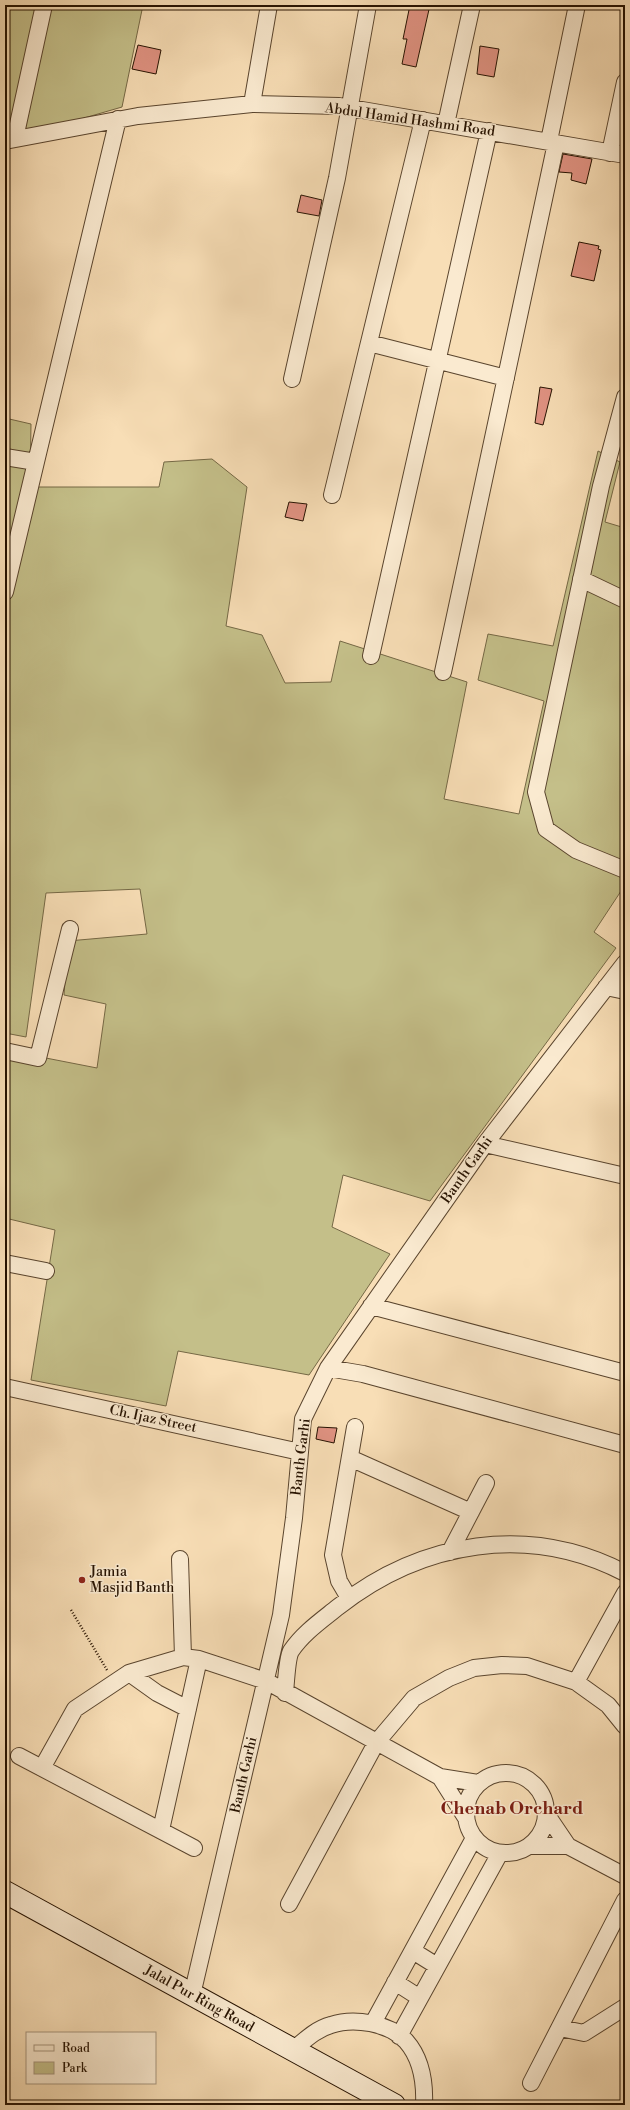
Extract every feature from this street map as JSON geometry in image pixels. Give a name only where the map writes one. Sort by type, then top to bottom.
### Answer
[{"type":"main road","name":"Jalal Pur Ring Road","points":[[5,1892],[394,2105]]},
{"type":"street","points":[[10,140],[44,5]]},
{"type":"street","points":[[252,104],[268,5]]},
{"type":"street","points":[[292,379],[337,178],[348,108],[368,5]]},
{"type":"street","points":[[446,124],[472,5]]},
{"type":"street","points":[[443,672],[506,378],[577,5]]},
{"type":"street","points":[[618,154],[625,82]]},
{"type":"street","name":"Abdul Hamid Hashmi Road","points":[[10,140],[118,119],[252,104],[348,108],[618,154]]},
{"type":"street","points":[[5,592],[10,545],[36,462],[118,119]]},
{"type":"street","points":[[332,495],[423,120]]},
{"type":"street","points":[[370,656],[489,131]]},
{"type":"street","points":[[369,343],[506,378]]},
{"type":"street","points":[[625,397],[619,446],[601,486],[536,792],[546,829],[576,850],[625,870]]},
{"type":"street","points":[[5,457],[36,462]]},
{"type":"street","points":[[581,579],[625,600]]},
{"type":"street","points":[[5,1052],[38,1058],[70,929]]},
{"type":"street","name":"Banth Garhi","points":[[192,1995],[281,1615],[294,1518],[304,1419],[328,1368],[484,1144],[625,963]]},
{"type":"street","points":[[606,987],[625,992]]},
{"type":"street","points":[[484,1144],[625,1176]]},
{"type":"street","points":[[5,1262],[46,1271]]},
{"type":"street","points":[[371,1306],[625,1373]]},
{"type":"street","points":[[328,1368],[363,1374],[625,1446]]},
{"type":"street","name":"Ch. Ijaz Street","points":[[5,1387],[300,1452]]},
{"type":"street","points":[[349,1598],[339,1581],[333,1555],[355,1427]]},
{"type":"street","points":[[350,1458],[471,1512]]},
{"type":"street","points":[[450,1552],[486,1483]]},
{"type":"street","points":[[285,1693],[290,1652],[315,1625],[349,1598],[387,1575],[425,1559],[472,1547],[510,1543],[538,1545],[570,1551],[606,1563],[625,1573]]},
{"type":"street","points":[[180,1559],[183,1657]]},
{"type":"street","points":[[576,1682],[625,1594]]},
{"type":"street","points":[[42,1768],[75,1709],[129,1673],[183,1657],[199,1659],[266,1681],[285,1693],[440,1777],[478,1783]]},
{"type":"street","points":[[160,1830],[199,1659]]},
{"type":"street","points":[[289,1904],[376,1743],[414,1698],[449,1678],[474,1668],[502,1665],[527,1666],[576,1682],[608,1705],[625,1726]]},
{"type":"street","points":[[129,1673],[157,1693],[188,1709]]},
{"type":"street","points":[[19,1756],[194,1848]]},
{"type":"street","points":[[466,1818],[466,1806],[470,1793],[478,1783],[492,1774],[508,1772],[524,1776],[537,1785],[545,1799],[547,1815],[542,1833],[530,1846]]},
{"type":"street","points":[[440,1777],[466,1818],[474,1838],[490,1850],[500,1853],[515,1852],[530,1846],[568,1846],[625,1876]]},
{"type":"street","points":[[547,1815],[568,1846]]},
{"type":"street","points":[[373,2023],[474,1838]]},
{"type":"street","points":[[399,2036],[500,1853]]},
{"type":"street","points":[[531,2083],[625,1900]]},
{"type":"street","points":[[413,1950],[437,1966]]},
{"type":"street","points":[[396,1982],[420,1998]]},
{"type":"street","points":[[560,2028],[584,2033],[625,2007]]},
{"type":"street","points":[[293,2050],[310,2035],[331,2025],[352,2021],[373,2023],[406,2041],[418,2061],[425,2092],[424,2105]]},
{"type":"path","points":[[71,1610],[115,1683]]},
{"type":"green space","points":[[5,5],[143,5],[122,107],[5,141]]},
{"type":"green space","points":[[5,418],[31,424],[30,487],[159,487],[164,462],[212,459],[247,487],[226,626],[262,635],[285,683],[331,682],[340,641],[467,682],[444,799],[519,814],[544,701],[478,680],[488,634],[553,646],[598,451],[620,462],[605,522],[625,528],[625,885],[594,932],[616,948],[430,1201],[343,1175],[332,1227],[390,1254],[309,1375],[178,1351],[166,1406],[31,1380],[55,1230],[5,1218],[5,1050],[97,1068],[106,1004],[64,995],[68,941],[147,934],[140,889],[46,893],[26,1037],[5,1033]]},
{"type":"building","points":[[410,5],[430,5],[416,67],[402,64],[407,39],[403,39]]},
{"type":"building","points":[[138,45],[161,50],[156,74],[132,69]]},
{"type":"building","points":[[480,46],[499,49],[494,77],[477,74]]},
{"type":"building","points":[[563,154],[592,159],[586,184],[571,180],[572,173],[559,172]]},
{"type":"building","points":[[301,195],[322,200],[319,216],[297,212]]},
{"type":"building","points":[[579,242],[599,246],[598,249],[601,250],[594,281],[571,276]]},
{"type":"building","points":[[540,387],[552,389],[543,425],[535,423]]},
{"type":"building","points":[[289,502],[307,504],[303,521],[285,517]]},
{"type":"building","points":[[318,1427],[337,1428],[334,1443],[316,1439]]},
{"type":"place","name":"Jamia Masjid Banth","points":[[82,1580]]},
{"type":"district","name":"Chenab Orchard","points":[[512,1808]]}]
